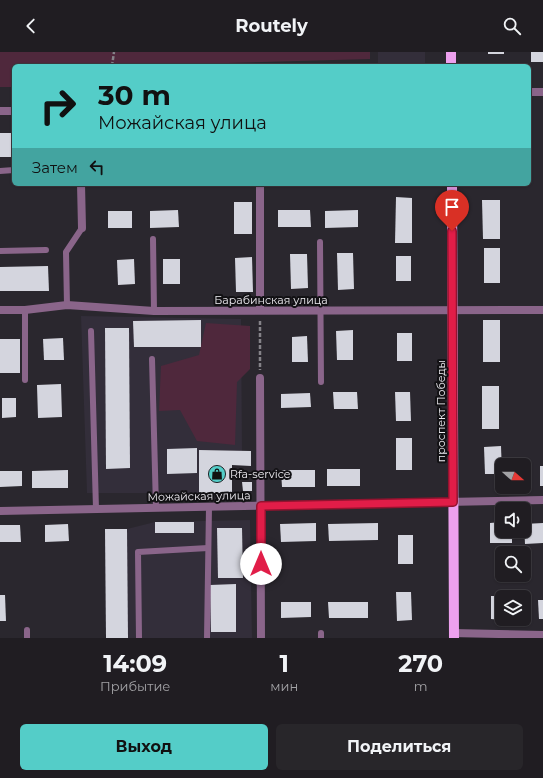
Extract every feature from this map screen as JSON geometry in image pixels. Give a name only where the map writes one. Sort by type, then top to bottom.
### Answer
[{"type":"main road","name":"проспект Победы","points":[[452,186],[454,636]]},
{"type":"street","points":[[531,92],[543,92]]},
{"type":"street","points":[[0,111],[12,111]]},
{"type":"street","points":[[81,186],[82,228]]},
{"type":"street","points":[[260,186],[260,310]]},
{"type":"street","name":"Барабинская улица","points":[[0,310],[25,310],[67,305],[154,311],[543,310]]},
{"type":"street","points":[[260,378],[261,638]]},
{"type":"street","name":"Можайская улица","points":[[0,511],[543,500]]},
{"type":"street","points":[[454,636],[543,635]]},
{"type":"lane","points":[[0,171],[12,170]]},
{"type":"lane","points":[[67,305],[66,252],[82,228]]},
{"type":"lane","points":[[153,239],[154,311]]},
{"type":"lane","points":[[320,242],[322,382]]},
{"type":"lane","points":[[0,251],[46,250]]},
{"type":"lane","points":[[25,310],[25,380]]},
{"type":"lane","points":[[91,331],[96,509]]},
{"type":"lane","points":[[152,359],[156,508]]},
{"type":"lane","points":[[207,638],[209,507]]},
{"type":"lane","points":[[139,638],[138,552],[208,548]]},
{"type":"lane","points":[[27,630],[27,638]]},
{"type":"path","points":[[112,64],[114,52]]},
{"type":"path","points":[[260,310],[260,378]]},
{"type":"shaded area","points":[[0,52],[370,52],[370,59],[188,64],[12,64],[12,87],[0,87]]},
{"type":"shaded area","points":[[378,52],[425,52],[425,64],[378,64]]},
{"type":"shaded area","points":[[81,316],[241,319],[242,451],[199,450],[199,493],[87,493]]},
{"type":"shaded area","points":[[206,323],[250,326],[250,369],[237,382],[235,445],[197,441],[180,410],[159,411],[161,366],[199,355]]},
{"type":"shaded area","points":[[250,520],[252,638],[106,638],[105,529],[127,529],[155,522]]},
{"type":"building","points":[[488,52],[504,52],[504,54],[488,54]]},
{"type":"building","points":[[531,52],[543,52],[543,62],[531,62]]},
{"type":"building","points":[[0,133],[12,133],[12,157],[0,157]]},
{"type":"building","points":[[396,197],[412,198],[412,243],[395,243]]},
{"type":"building","points":[[482,200],[500,200],[500,239],[483,239]]},
{"type":"building","points":[[234,202],[252,202],[252,234],[234,234]]},
{"type":"building","points":[[178,210],[179,227],[150,228],[150,211]]},
{"type":"building","points":[[278,210],[310,210],[311,227],[278,227]]},
{"type":"building","points":[[358,210],[358,227],[325,228],[325,211]]},
{"type":"building","points":[[108,211],[132,211],[132,228],[108,228]]},
{"type":"building","points":[[484,248],[500,248],[500,283],[484,283]]},
{"type":"building","points":[[337,253],[353,253],[354,289],[338,290]]},
{"type":"building","points":[[290,254],[307,254],[308,288],[291,289]]},
{"type":"building","points":[[396,256],[411,256],[411,281],[396,281]]},
{"type":"building","points":[[252,257],[253,292],[236,292],[235,258]]},
{"type":"building","points":[[134,259],[135,284],[118,285],[117,260]]},
{"type":"building","points":[[163,259],[180,259],[180,284],[163,284]]},
{"type":"building","points":[[48,266],[49,291],[0,291],[0,267]]},
{"type":"building","points":[[201,320],[201,347],[134,347],[133,321]]},
{"type":"building","points":[[483,320],[500,320],[500,362],[483,362]]},
{"type":"building","points":[[105,328],[129,328],[130,468],[106,469]]},
{"type":"building","points":[[353,330],[353,360],[337,360],[336,331]]},
{"type":"building","points":[[397,333],[412,333],[412,361],[397,361]]},
{"type":"building","points":[[307,336],[308,362],[292,362],[292,337]]},
{"type":"building","points":[[63,338],[64,360],[44,360],[43,339]]},
{"type":"building","points":[[0,339],[20,339],[20,373],[0,373]]},
{"type":"building","points":[[61,384],[62,417],[38,418],[37,385]]},
{"type":"building","points":[[482,386],[499,386],[499,429],[482,429]]},
{"type":"building","points":[[333,392],[357,392],[358,409],[334,409]]},
{"type":"building","points":[[395,392],[410,392],[411,421],[396,421]]},
{"type":"building","points":[[310,393],[311,407],[281,408],[281,394]]},
{"type":"building","points":[[2,398],[16,398],[16,417],[2,418]]},
{"type":"building","points":[[396,438],[412,438],[412,470],[396,470]]},
{"type":"building","points":[[501,446],[501,458],[495,458],[495,474],[485,474],[484,447]]},
{"type":"building","points":[[197,448],[197,473],[167,474],[167,449]]},
{"type":"building","points":[[199,450],[251,451],[251,466],[232,465],[232,493],[199,493]]},
{"type":"building","points":[[540,466],[543,466],[543,486],[540,486]]},
{"type":"building","points":[[327,469],[360,469],[360,486],[327,486]]},
{"type":"building","points":[[68,470],[68,488],[32,488],[32,471]]},
{"type":"building","points":[[281,470],[315,470],[315,487],[282,487]]},
{"type":"building","points":[[0,471],[22,471],[22,486],[0,487]]},
{"type":"building","points":[[242,482],[252,482],[252,491],[243,491]]},
{"type":"building","points":[[155,522],[194,522],[194,533],[155,533]]},
{"type":"building","points":[[316,523],[316,541],[281,542],[280,524]]},
{"type":"building","points":[[378,523],[378,540],[329,541],[328,524]]},
{"type":"building","points":[[490,523],[495,523],[495,538],[512,538],[512,543],[490,543]]},
{"type":"building","points":[[543,523],[543,543],[525,544],[525,538],[531,538],[531,524]]},
{"type":"building","points":[[68,524],[69,541],[45,542],[45,525]]},
{"type":"building","points":[[0,525],[20,525],[21,542],[0,542]]},
{"type":"building","points":[[217,528],[242,528],[243,578],[218,578]]},
{"type":"building","points":[[105,529],[127,529],[128,638],[106,638]]},
{"type":"building","points":[[398,535],[413,535],[413,564],[398,564]]},
{"type":"building","points":[[236,584],[236,632],[211,632],[210,585]]},
{"type":"building","points":[[396,592],[411,592],[412,620],[397,621]]},
{"type":"building","points":[[0,595],[5,595],[6,621],[0,621]]},
{"type":"building","points":[[491,596],[495,596],[495,619],[491,619]]},
{"type":"building","points":[[538,600],[543,600],[543,619],[539,619]]},
{"type":"building","points":[[281,602],[311,602],[311,617],[281,618]]},
{"type":"building","points":[[328,602],[368,602],[368,618],[329,618]]},
{"type":"place","name":"Rfa-service","points":[[217,474]]},
{"type":"route","points":[[261,564],[261,506],[453,502],[452,231]]}]
